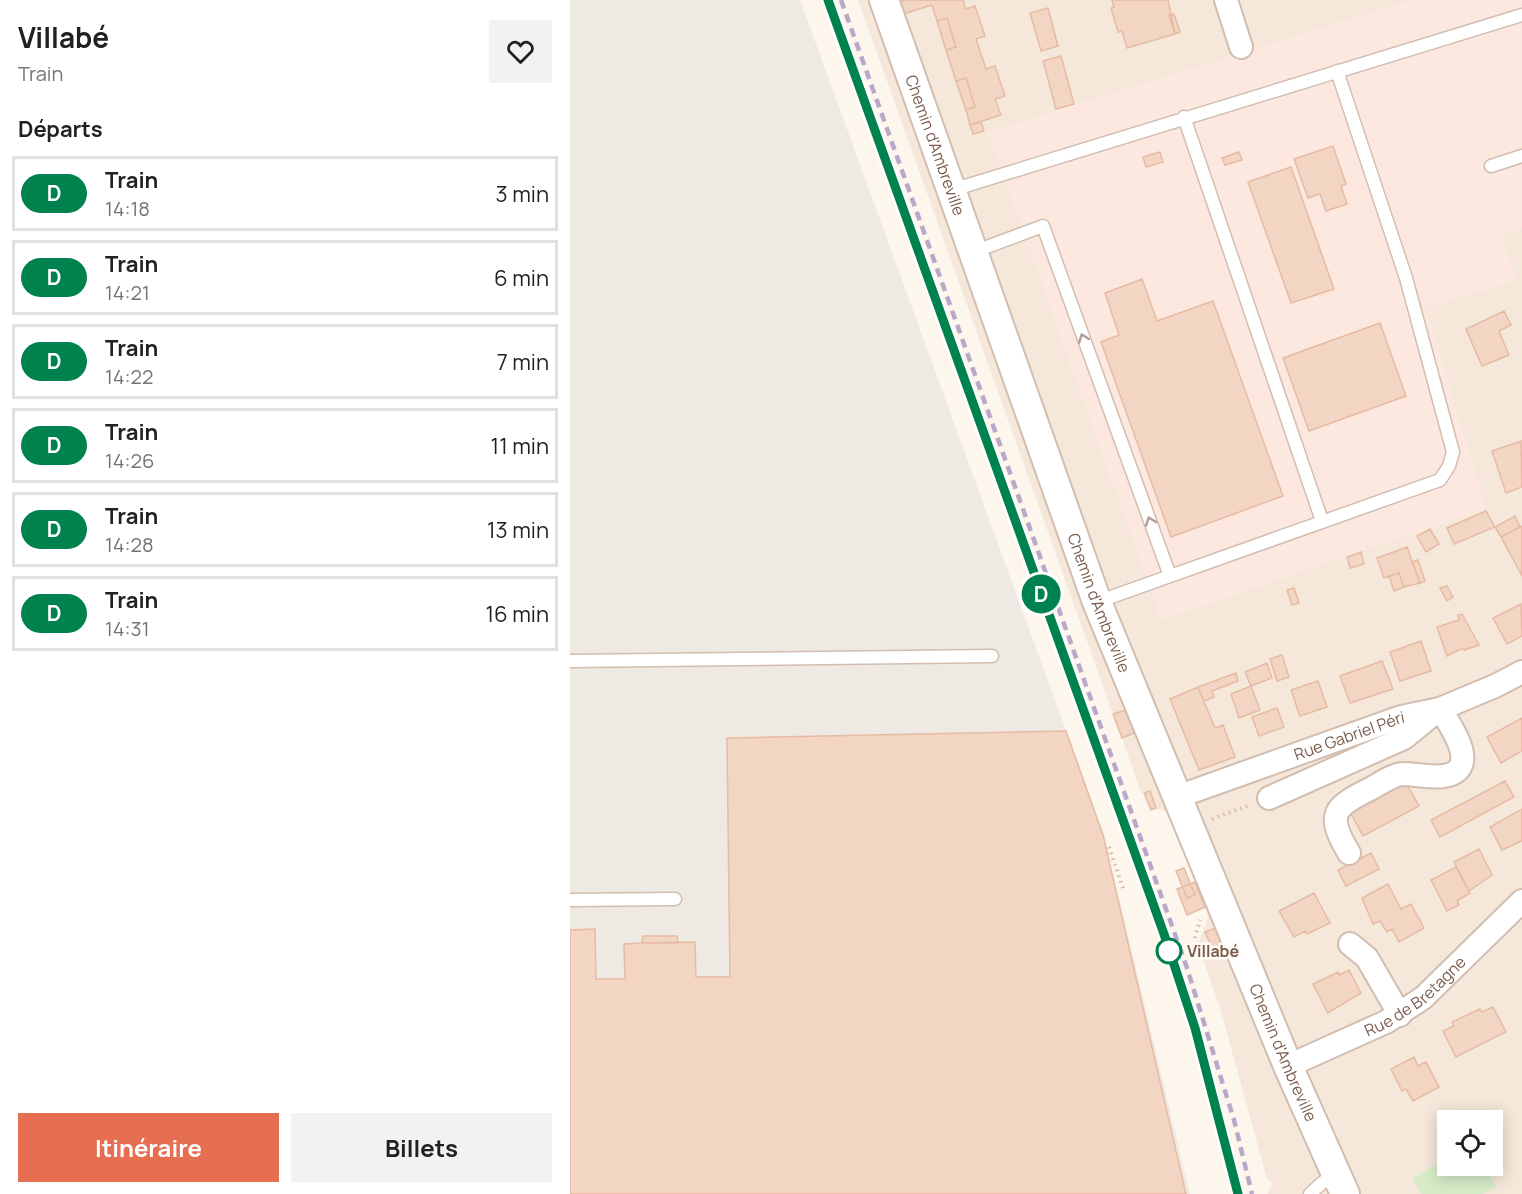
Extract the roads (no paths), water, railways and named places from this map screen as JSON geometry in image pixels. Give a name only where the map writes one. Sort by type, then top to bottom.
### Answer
[{"type":"street","name":"Chemin d'Ambreville","points":[[884,0],[1097,602],[1288,1066],[1341,1185]]},
{"type":"street","points":[[1226,0],[1241,47]]},
{"type":"street","name":"Rue Gabriel Péri","points":[[1177,797],[1401,717],[1440,709],[1522,672]]},
{"type":"street","points":[[1269,798],[1404,738],[1440,709],[1459,742],[1463,760],[1460,767],[1443,776],[1399,774],[1354,797],[1339,808],[1334,821],[1336,830],[1349,853]]},
{"type":"street","name":"Rue de Bretagne","points":[[1288,1066],[1400,1014],[1445,979],[1500,920],[1522,901]]},
{"type":"street","points":[[1350,944],[1367,958],[1400,1014]]},
{"type":"lane","points":[[952,190],[1522,15]]},
{"type":"lane","points":[[1097,602],[1440,480],[1449,466],[1453,452],[1406,278],[1337,71]]},
{"type":"lane","points":[[1184,117],[1322,521]]},
{"type":"lane","points":[[1491,166],[1522,156]]},
{"type":"lane","points":[[973,252],[1043,226],[1170,576]]},
{"type":"lane","points":[[570,661],[992,656]]},
{"type":"lane","points":[[570,900],[675,899]]},
{"type":"lane","points":[[1310,1194],[1323,1182],[1341,1185]]},
{"type":"railway","points":[[828,0],[1164,934],[1195,1028],[1238,1194]]},
{"type":"railway","points":[[841,0],[1187,968],[1234,1120],[1252,1194]]},
{"type":"train","name":"D","points":[[828,0],[1164,934],[1211,1084],[1238,1194]]},
{"type":"place","name":"Villabé","points":[[1169,951]]}]
